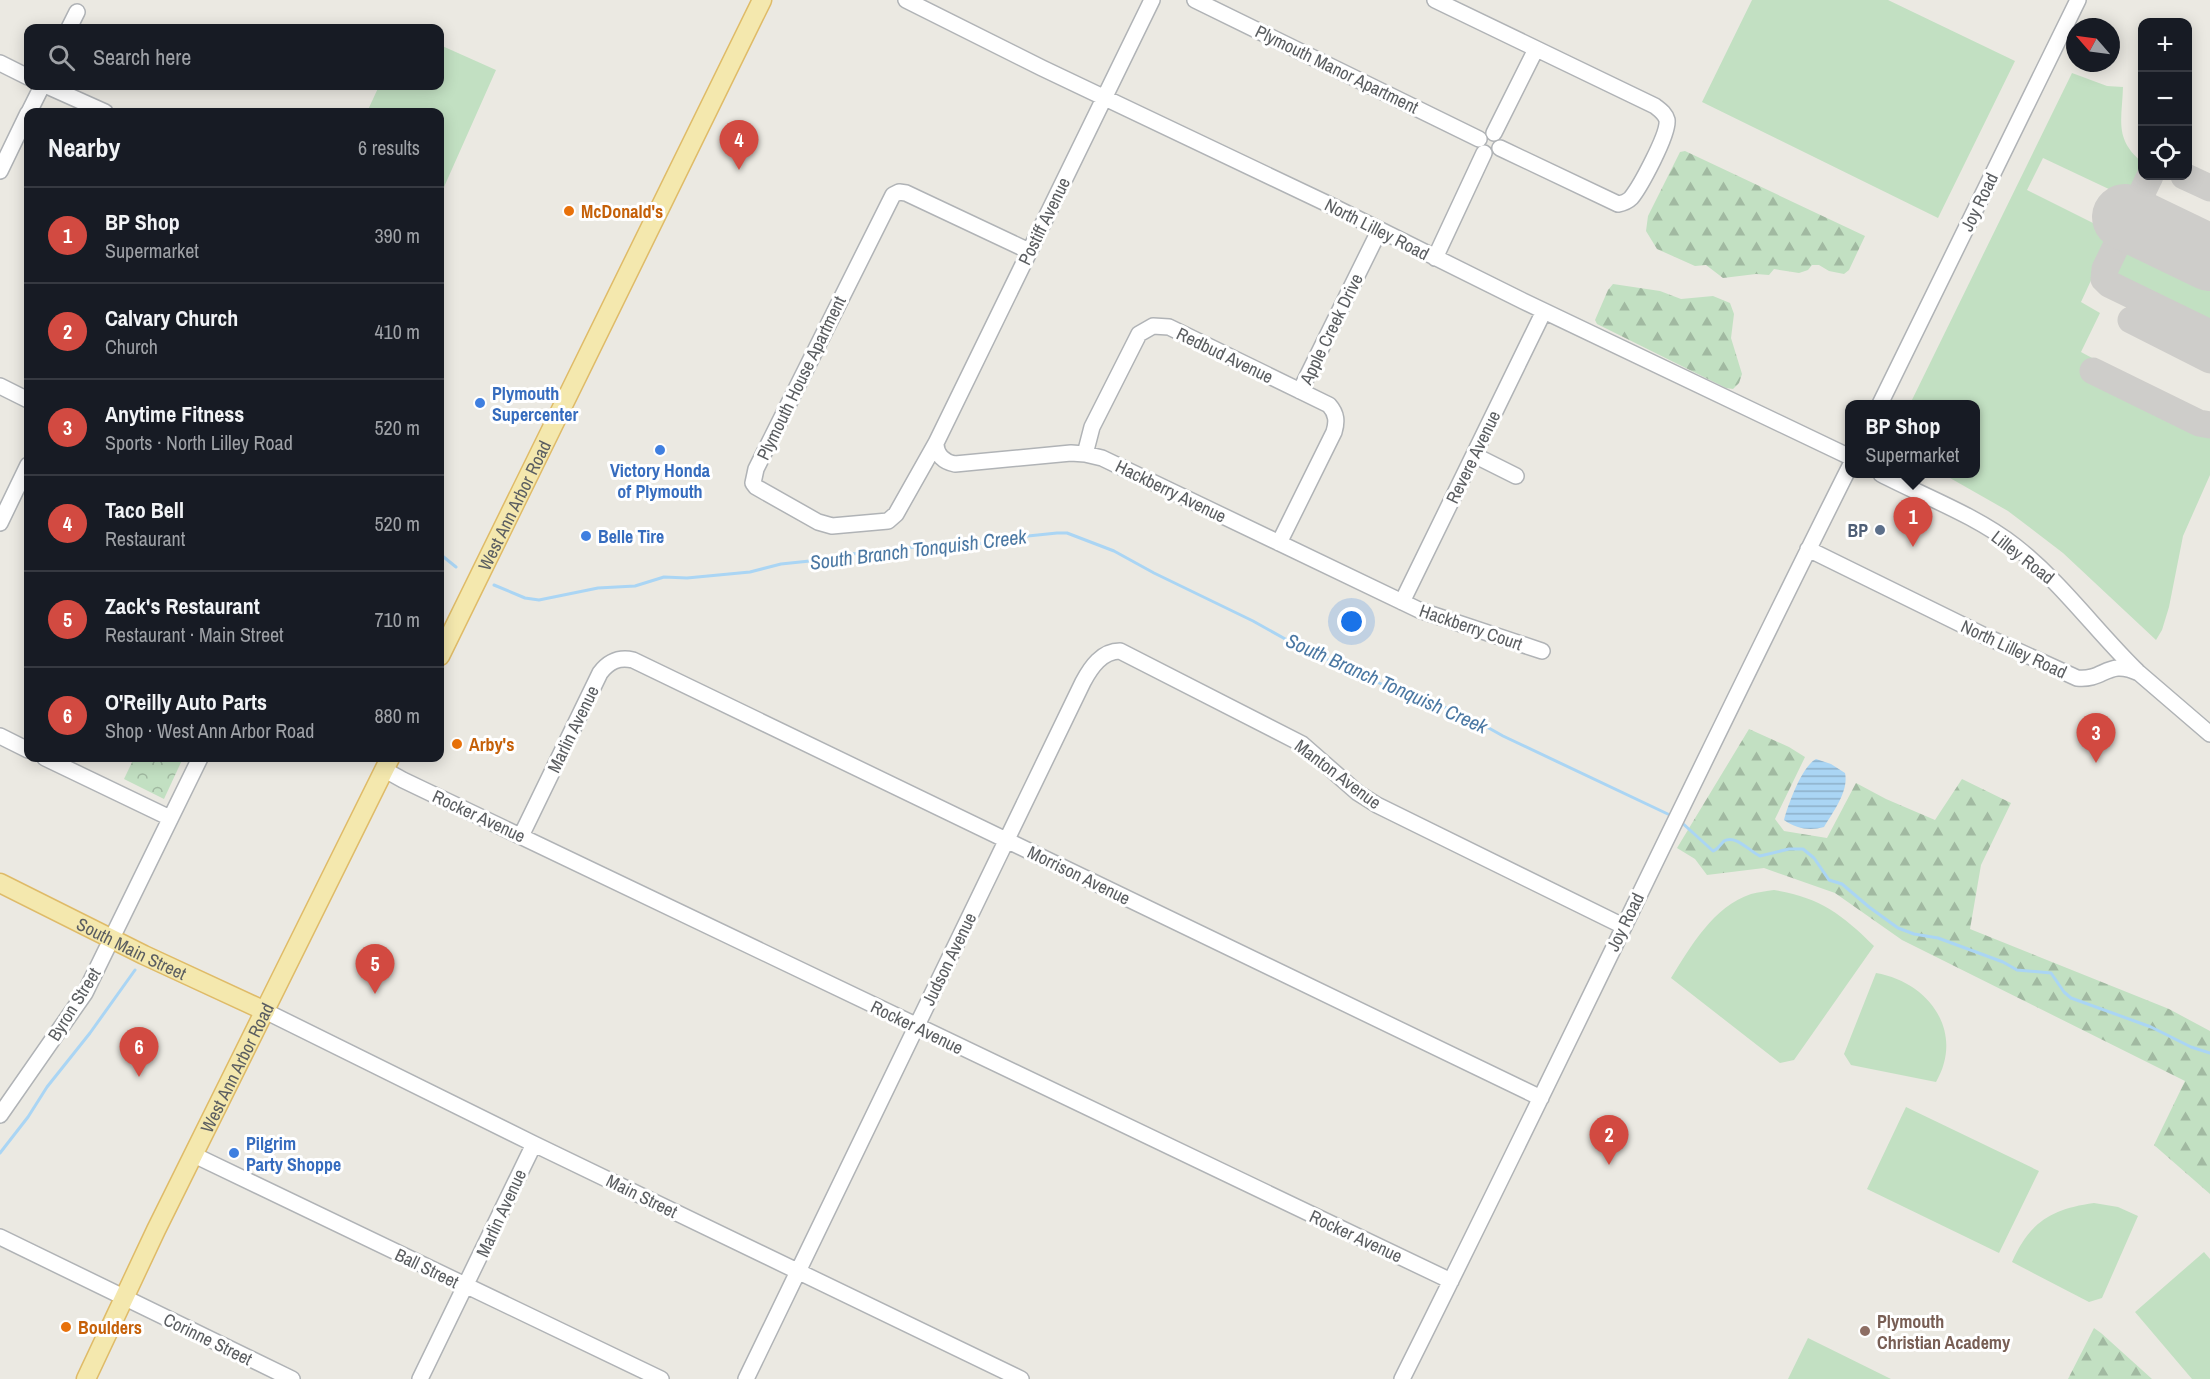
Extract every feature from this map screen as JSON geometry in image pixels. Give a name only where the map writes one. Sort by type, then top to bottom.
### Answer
[{"type":"main road","name":"West Ann Arbor Road","points":[[444,648],[762,0]]},
{"type":"main road","name":"West Ann Arbor Road","points":[[86,1379],[387,764]]},
{"type":"main road","name":"South Main Street","points":[[0,884],[265,1011]]},
{"type":"street","name":"North Lilley Road","points":[[906,0],[1544,311],[1845,455]]},
{"type":"street","name":"Postiff Avenue","points":[[936,443],[1152,0]]},
{"type":"street","name":"Plymouth Manor Apartment","points":[[1195,0],[1486,142]]},
{"type":"street","points":[[1435,0],[1655,106],[1666,117],[1664,135],[1635,192],[1629,200],[1618,204],[1500,148],[1491,154],[1486,142]]},
{"type":"street","name":"Joy Road","points":[[1882,400],[2078,0]]},
{"type":"street","points":[[71,24],[77,12]]},
{"type":"street","points":[[1435,258],[1486,142],[1536,49]]},
{"type":"street","points":[[0,63],[24,75]]},
{"type":"street","points":[[31,108],[40,90]]},
{"type":"street","points":[[56,90],[96,108]]},
{"type":"street","points":[[0,171],[24,123]]},
{"type":"street","name":"Plymouth House Apartment","points":[[936,443],[896,514],[888,521],[832,526],[762,491],[753,483],[756,470],[893,195],[898,192],[906,193],[1029,251]]},
{"type":"street","name":"Apple Creek Drive","points":[[1279,543],[1337,424],[1334,411],[1329,405],[1300,391],[1379,231]]},
{"type":"street","name":"Revere Avenue","points":[[1402,602],[1544,311]]},
{"type":"street","name":"Redbud Avenue","points":[[1085,454],[1092,427],[1129,352],[1139,334],[1152,326],[1169,327],[1300,391]]},
{"type":"street","points":[[0,386],[24,398]]},
{"type":"street","name":"Hackberry Avenue","points":[[936,443],[939,455],[949,463],[956,464],[1085,454],[1102,458],[1402,602]]},
{"type":"street","points":[[1474,455],[1516,476]]},
{"type":"street","points":[[0,523],[24,473]]},
{"type":"street","name":"Joy Road","points":[[1402,1379],[1845,476]]},
{"type":"street","name":"Lilley Road","points":[[1889,478],[1963,515],[2013,545],[2058,584],[2139,674]]},
{"type":"street","name":"North Lilley Road","points":[[1808,549],[1985,636],[2077,678],[2090,678],[2117,667],[2129,668],[2210,734]]},
{"type":"street","name":"Hackberry Court","points":[[1402,602],[1434,617],[1542,651]]},
{"type":"street","name":"Judson Avenue","points":[[746,1379],[1090,669],[1112,651],[1120,651]]},
{"type":"street","name":"Manton Avenue","points":[[1120,651],[1302,744],[1359,793],[1377,805],[1623,926]]},
{"type":"street","name":"Morrison Avenue","points":[[616,660],[629,659],[640,663],[1541,1098]]},
{"type":"street","name":"Marlin Avenue","points":[[521,836],[600,673],[616,660]]},
{"type":"street","points":[[0,736],[24,748]]},
{"type":"street","points":[[53,762],[170,818]]},
{"type":"street","name":"Byron Street","points":[[0,1115],[79,1002],[198,762]]},
{"type":"street","name":"Rocker Avenue","points":[[387,764],[403,780],[1451,1281]]},
{"type":"street","name":"Main Street","points":[[265,1011],[534,1144],[1021,1379]]},
{"type":"street","name":"Marlin Avenue","points":[[420,1379],[534,1144]]},
{"type":"street","name":"Ball Street","points":[[194,1155],[661,1379]]},
{"type":"street","name":"Corinne Street","points":[[0,1237],[292,1379]]},
{"type":"green space","points":[[1752,0],[1888,0],[2015,61],[1938,218],[1702,102]]},
{"type":"green space","points":[[444,47],[496,70],[444,187],[444,108],[369,108],[377,90],[444,90]]},
{"type":"green space","points":[[2072,73],[2107,86],[2123,87],[2121,119],[2123,137],[2138,158],[2139,180],[2130,199],[2043,158],[2027,190],[2113,233],[2081,302],[2100,313],[2081,352],[2094,359],[2086,375],[2205,433],[2210,433],[2210,475],[2183,536],[2169,607],[2162,630],[2156,640],[2063,553],[2008,511],[1950,478],[1980,478],[1980,400],[1912,400]]},
{"type":"green space","points":[[1685,151],[1865,236],[1849,270],[1844,274],[1829,271],[1819,265],[1812,265],[1808,270],[1799,273],[1774,269],[1769,275],[1756,274],[1723,278],[1706,265],[1695,266],[1657,249],[1646,231],[1648,216],[1680,152]]},
{"type":"green space","points":[[2138,245],[2210,280],[2210,325],[2127,285],[2116,274],[2119,257],[2127,246]]},
{"type":"green space","points":[[1613,284],[1660,291],[1681,299],[1713,296],[1730,303],[1734,314],[1731,338],[1742,374],[1739,383],[1733,389],[1726,388],[1597,324],[1595,320]]},
{"type":"green space","points":[[1749,729],[1805,757],[1775,819],[1784,831],[1827,838],[1856,783],[1935,820],[1962,779],[2011,803],[1981,865],[1970,929],[2169,1009],[2210,1031],[2210,1194],[2154,1145],[2185,1081],[1902,940],[1835,893],[1764,868],[1707,875],[1695,859],[1677,848]]},
{"type":"green space","points":[[132,762],[181,762],[164,799],[124,779]]},
{"type":"green space","points":[[1774,890],[1817,902],[1840,916],[1874,946],[1794,1060],[1780,1063],[1671,978],[1704,929],[1725,908],[1751,894]]},
{"type":"green space","points":[[1876,973],[1895,978],[1912,987],[1926,998],[1937,1012],[1944,1028],[1946,1045],[1944,1063],[1936,1082],[1851,1065],[1844,1054]]},
{"type":"green space","points":[[1906,1107],[2039,1171],[1999,1253],[1867,1189]]},
{"type":"green space","points":[[2094,1203],[2118,1207],[2138,1216],[2102,1298],[2089,1302],[2012,1262],[2026,1237],[2044,1220],[2066,1209]]},
{"type":"green space","points":[[2204,1252],[2210,1259],[2210,1379],[2192,1379],[2135,1312]]},
{"type":"green space","points":[[2094,1328],[2101,1333],[2152,1379],[2068,1379]]},
{"type":"green space","points":[[1808,1338],[1891,1379],[1788,1379]]},
{"type":"water","points":[[1816,759],[1831,764],[1845,773],[1845,787],[1824,827],[1804,828],[1784,820],[1801,777]]},
{"type":"waterway","name":"South Branch Tonquish Creek","points":[[494,585],[525,598],[539,600],[598,588],[635,586],[664,577],[687,578],[750,572],[781,564],[829,559],[843,555],[924,546],[956,549],[1000,539],[1067,533],[1114,551],[1296,645],[1412,698],[1471,718],[1503,736],[1672,816]]},
{"type":"waterway","name":"South Branch Tonquish Creek","points":[[444,557],[456,567]]},
{"type":"waterway","name":"South Branch Tonquish Creek","points":[[1680,821],[1713,851],[1729,839],[1760,856],[1789,849],[1803,849],[1814,858],[1829,880],[1842,884],[1898,928],[1914,934],[1938,938],[2003,962],[2017,970],[2051,973],[2071,998],[2151,1027],[2191,1047],[2210,1053]]},
{"type":"waterway","name":"South Branch Tonquish Creek","points":[[0,1153],[135,970]]},
{"type":"taxiway","points":[[2148,180],[2105,269],[2104,279],[2109,284],[2210,333]]},
{"type":"taxiway","points":[[2192,180],[2210,188]]},
{"type":"taxiway","points":[[2131,320],[2210,360]]},
{"type":"taxiway","points":[[2093,371],[2199,423],[2210,425]]},
{"type":"runway","points":[[2125,217],[2210,258]]},
{"type":"place","name":"Taco Bell","points":[[739,170]]},
{"type":"place","name":"McDonald's","points":[[569,211]]},
{"type":"place","name":"Plymouth Supercenter","points":[[480,403]]},
{"type":"place","name":"Victory Honda of Plymouth","points":[[660,450]]},
{"type":"place","name":"BP","points":[[1880,530]]},
{"type":"place","name":"Belle Tire","points":[[586,536]]},
{"type":"place","name":"BP Shop","points":[[1913,547]]},
{"type":"place","name":"Arby's","points":[[457,744]]},
{"type":"place","name":"Anytime Fitness","points":[[2096,763]]},
{"type":"place","name":"Zack's Restaurant","points":[[375,994]]},
{"type":"place","name":"O'Reilly Auto Parts","points":[[139,1077]]},
{"type":"place","name":"Pilgrim Party Shoppe","points":[[234,1153]]},
{"type":"place","name":"Calvary Church","points":[[1609,1165]]},
{"type":"place","name":"Boulders","points":[[66,1327]]},
{"type":"place","name":"Plymouth Christian Academy","points":[[1865,1331]]}]
